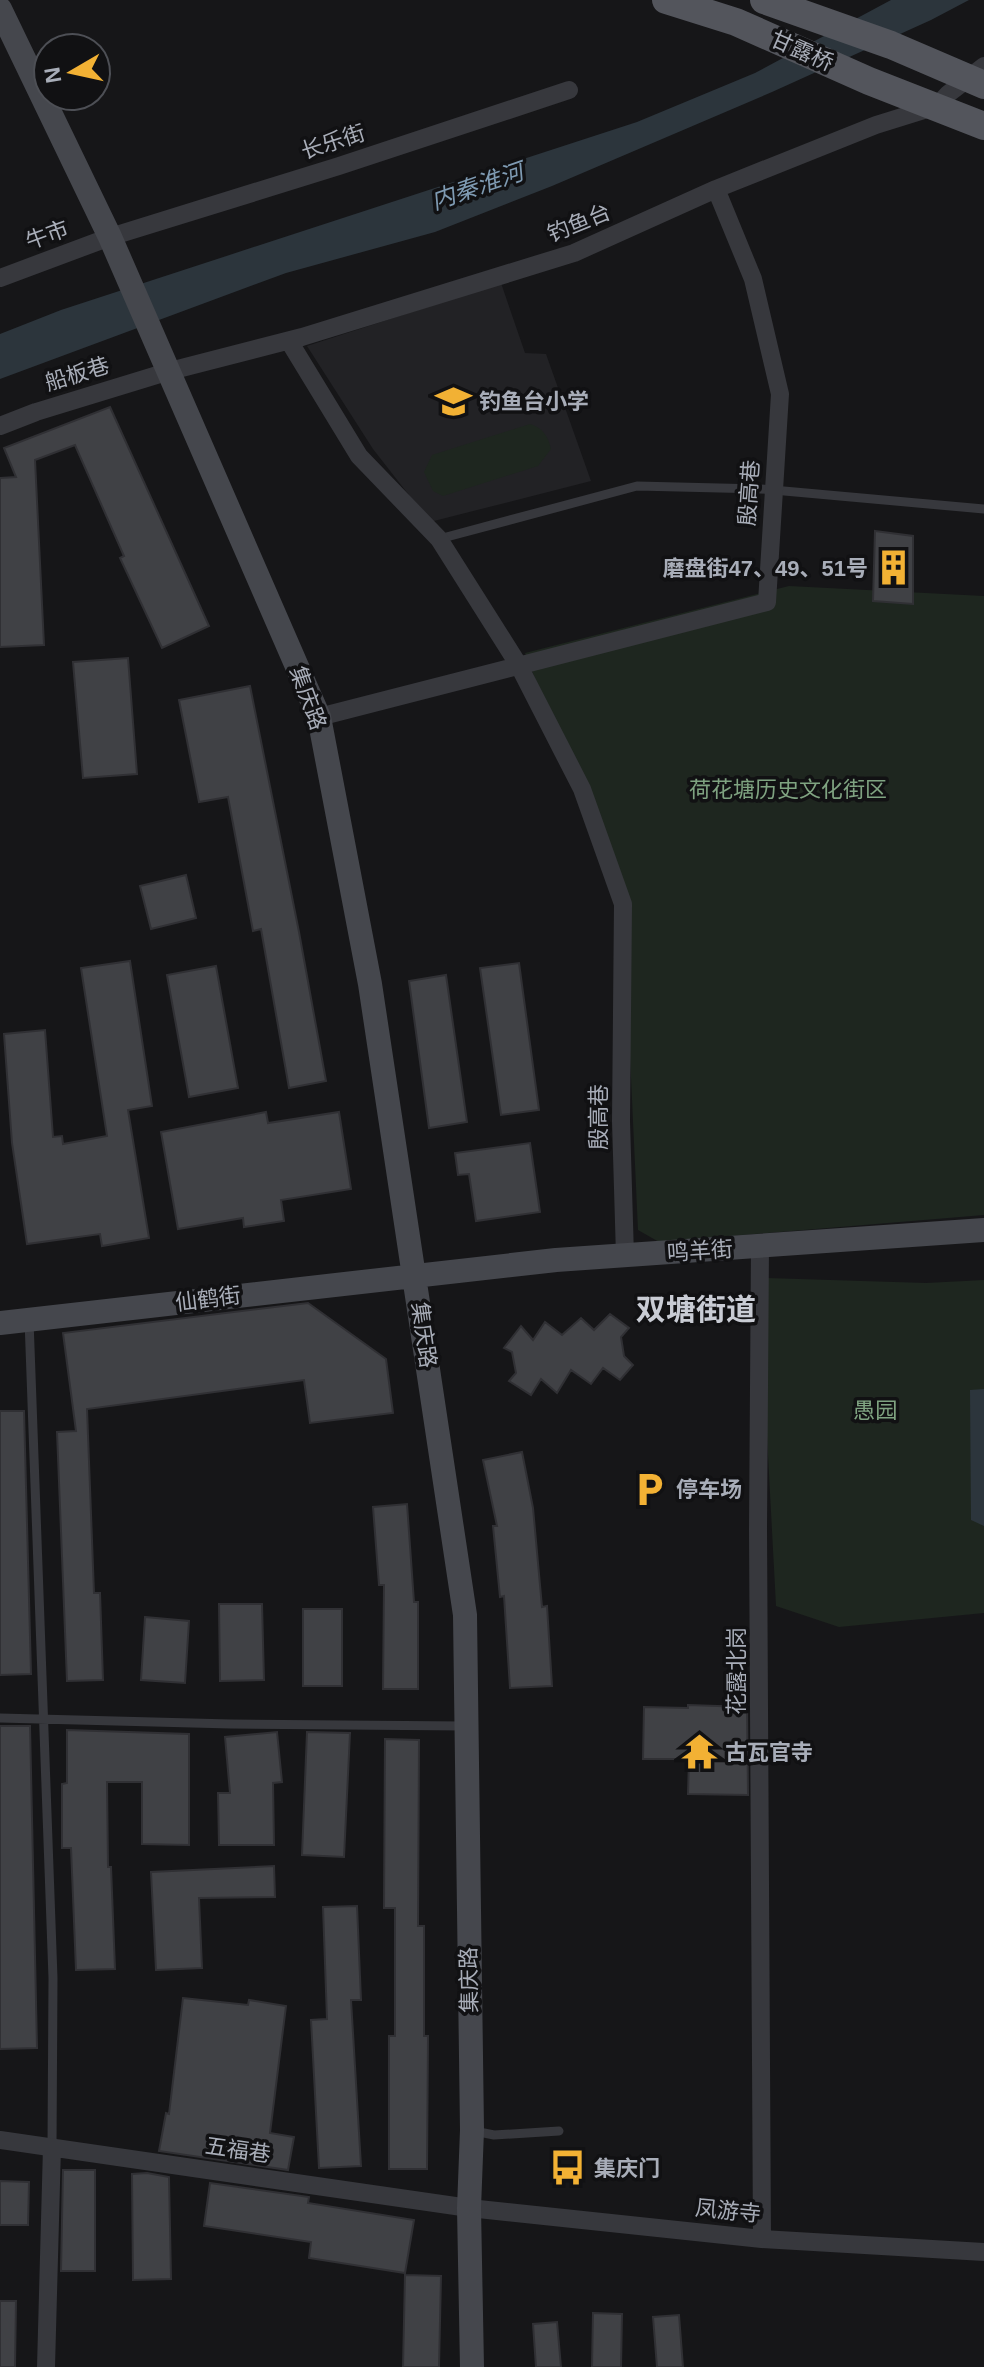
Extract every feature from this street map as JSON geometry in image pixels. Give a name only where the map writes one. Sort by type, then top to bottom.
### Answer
[{"type":"main road","name":"甘露桥","points":[[666,0],[736,22],[869,81],[984,126]]},
{"type":"main road","name":"甘露桥","points":[[764,0],[891,45]]},
{"type":"main road","points":[[0,9],[110,237]]},
{"type":"main road","name":"集庆路","points":[[110,237],[319,717],[370,984],[465,1615],[472,2367]]},
{"type":"main road","name":"鸣羊街","points":[[415,1274],[984,1230]]},
{"type":"main road","name":"仙鹤街","points":[[0,1323],[415,1274]]},
{"type":"street","name":"钓鱼台","points":[[170,371],[289,341],[574,253],[716,189],[876,125],[937,106],[976,82],[984,66]]},
{"type":"street","name":"长乐街","points":[[110,237],[569,90]]},
{"type":"street","name":"殷高巷","points":[[319,717],[767,602],[780,394],[753,279],[716,189]]},
{"type":"street","name":"牛市","points":[[0,278],[110,237]]},
{"type":"street","name":"殷高巷","points":[[289,341],[359,456],[439,539],[518,664],[582,789],[623,904],[621,1121],[625,1256]]},
{"type":"street","name":"船板巷","points":[[0,426],[170,371]]},
{"type":"street","name":"花露北岗","points":[[760,1246],[758,1529],[762,2239]]},
{"type":"street","name":"五福巷","points":[[0,2140],[469,2208]]},
{"type":"street","points":[[46,2367],[52,2147]]},
{"type":"street","name":"凤游寺","points":[[469,2208],[762,2239],[984,2252]]},
{"type":"lane","points":[[891,45],[976,82]]},
{"type":"lane","points":[[439,539],[637,486],[774,490],[984,509]]},
{"type":"lane","points":[[29,1320],[53,1978],[52,2147]]},
{"type":"lane","points":[[0,1718],[465,1726]]},
{"type":"lane","points":[[472,2130],[494,2135],[559,2131]]},
{"type":"shaded area","name":"钓鱼台小学","points":[[501,283],[525,353],[546,354],[591,481],[430,522],[373,449],[307,346]]},
{"type":"green space","points":[[530,424],[544,433],[551,449],[538,466],[443,496],[433,491],[424,472],[432,455]]},
{"type":"green space","name":"荷花塘历史文化街区","points":[[789,586],[984,596],[984,1215],[659,1242],[638,1230],[623,904],[525,653]]},
{"type":"green space","name":"愚园","points":[[767,1278],[926,1283],[984,1280],[984,1613],[839,1627],[776,1606],[763,1361]]},
{"type":"water","name":"内秦淮河","points":[[891,0],[969,0],[772,92],[552,186],[435,232],[286,273],[0,379],[0,334],[61,310],[637,122],[755,73]]},
{"type":"water","points":[[984,1389],[984,1526],[971,1520],[970,1390]]},
{"type":"building","points":[[110,407],[209,626],[162,648],[120,558],[124,556],[75,445],[35,460],[44,645],[0,647],[0,478],[16,477],[4,448]]},
{"type":"building","name":"磨盘街47、49、51号","points":[[875,531],[913,536],[913,604],[873,601]]},
{"type":"building","points":[[128,658],[137,774],[83,778],[73,662]]},
{"type":"building","points":[[250,686],[326,1081],[289,1088],[261,929],[253,931],[228,797],[199,802],[179,700]]},
{"type":"building","points":[[186,875],[196,918],[151,929],[140,886]]},
{"type":"building","points":[[130,961],[152,1106],[128,1110],[149,1238],[102,1246],[100,1234],[27,1244],[12,1143],[4,1034],[45,1030],[53,1137],[62,1136],[63,1144],[107,1136],[81,968]]},
{"type":"building","points":[[519,963],[539,1110],[501,1115],[480,968]]},
{"type":"building","points":[[216,966],[238,1088],[189,1097],[167,975]]},
{"type":"building","points":[[446,975],[467,1122],[429,1128],[409,981]]},
{"type":"building","points":[[266,1112],[268,1123],[339,1112],[351,1189],[281,1200],[284,1221],[244,1227],[243,1218],[178,1229],[161,1132]]},
{"type":"building","points":[[530,1143],[540,1212],[476,1221],[469,1174],[458,1175],[455,1153]]},
{"type":"building","points":[[308,1303],[386,1359],[393,1413],[310,1423],[304,1380],[87,1409],[94,1593],[100,1593],[103,1680],[67,1681],[57,1432],[76,1431],[63,1333]]},
{"type":"building","points":[[610,1314],[629,1328],[621,1337],[624,1356],[633,1365],[620,1380],[603,1368],[591,1384],[571,1370],[557,1393],[541,1379],[531,1395],[509,1381],[516,1373],[512,1352],[504,1348],[521,1326],[533,1340],[545,1322],[562,1335],[581,1318],[594,1330]]},
{"type":"building","points":[[0,1411],[24,1411],[31,1674],[0,1675]]},
{"type":"building","points":[[522,1452],[533,1508],[542,1607],[547,1606],[552,1686],[510,1688],[504,1596],[500,1597],[493,1526],[497,1526],[483,1460]]},
{"type":"building","points":[[407,1504],[414,1602],[418,1602],[418,1689],[383,1689],[384,1585],[379,1585],[373,1507]]},
{"type":"building","points":[[219,1604],[262,1604],[264,1680],[220,1681]]},
{"type":"building","points":[[303,1609],[342,1609],[342,1686],[303,1686]]},
{"type":"building","points":[[145,1617],[189,1621],[185,1683],[141,1680]]},
{"type":"building","name":"古瓦官寺","points":[[688,1705],[747,1707],[748,1795],[688,1794],[689,1759],[643,1759],[644,1707],[688,1708]]},
{"type":"building","points":[[0,1726],[30,1726],[37,2048],[0,2049]]},
{"type":"building","points":[[67,1730],[189,1734],[189,1845],[142,1844],[142,1782],[107,1782],[108,1867],[111,1867],[115,1969],[76,1970],[71,1848],[62,1848],[62,1784],[67,1783]]},
{"type":"building","points":[[277,1732],[282,1782],[273,1783],[274,1845],[219,1845],[218,1793],[230,1793],[225,1737]]},
{"type":"building","points":[[307,1732],[350,1733],[344,1857],[302,1855]]},
{"type":"building","points":[[385,1739],[419,1740],[418,1926],[424,1926],[424,2036],[428,2036],[427,2169],[389,2169],[389,2036],[395,2036],[395,1908],[384,1908]]},
{"type":"building","points":[[274,1866],[275,1897],[199,1898],[202,1968],[156,1970],[151,1872]]},
{"type":"building","points":[[357,1906],[361,2000],[351,2000],[361,2166],[319,2168],[311,2020],[327,2019],[323,1907]]},
{"type":"building","points":[[183,1998],[248,2005],[249,2000],[286,2006],[270,2133],[294,2137],[288,2170],[159,2151],[166,2113],[169,2114]]},
{"type":"building","points":[[63,2170],[95,2170],[95,2271],[61,2271]]},
{"type":"building","points":[[132,2174],[169,2177],[171,2279],[133,2280]]},
{"type":"building","points":[[0,2181],[29,2182],[28,2225],[0,2225]]},
{"type":"building","points":[[210,2183],[309,2197],[308,2203],[414,2220],[405,2273],[309,2258],[311,2242],[204,2226]]},
{"type":"building","points":[[405,2275],[441,2276],[439,2367],[403,2367]]},
{"type":"building","points":[[0,2301],[16,2301],[15,2367],[0,2367]]},
{"type":"building","points":[[593,2313],[622,2314],[621,2367],[592,2367]]},
{"type":"building","points":[[679,2315],[683,2367],[657,2367],[653,2317]]},
{"type":"building","points":[[557,2322],[561,2367],[536,2367],[533,2324]]},
{"type":"place","name":"钓鱼台小学","points":[[453,401]]},
{"type":"place","name":"磨盘街47、49、51号","points":[[894,568]]},
{"type":"place","name":"停车场","points":[[650,1489]]},
{"type":"place","name":"古瓦官寺","points":[[699,1752]]},
{"type":"place","name":"集庆门","points":[[568,2168]]},
{"type":"district","name":"双塘街道","points":[[696,1309]]}]
